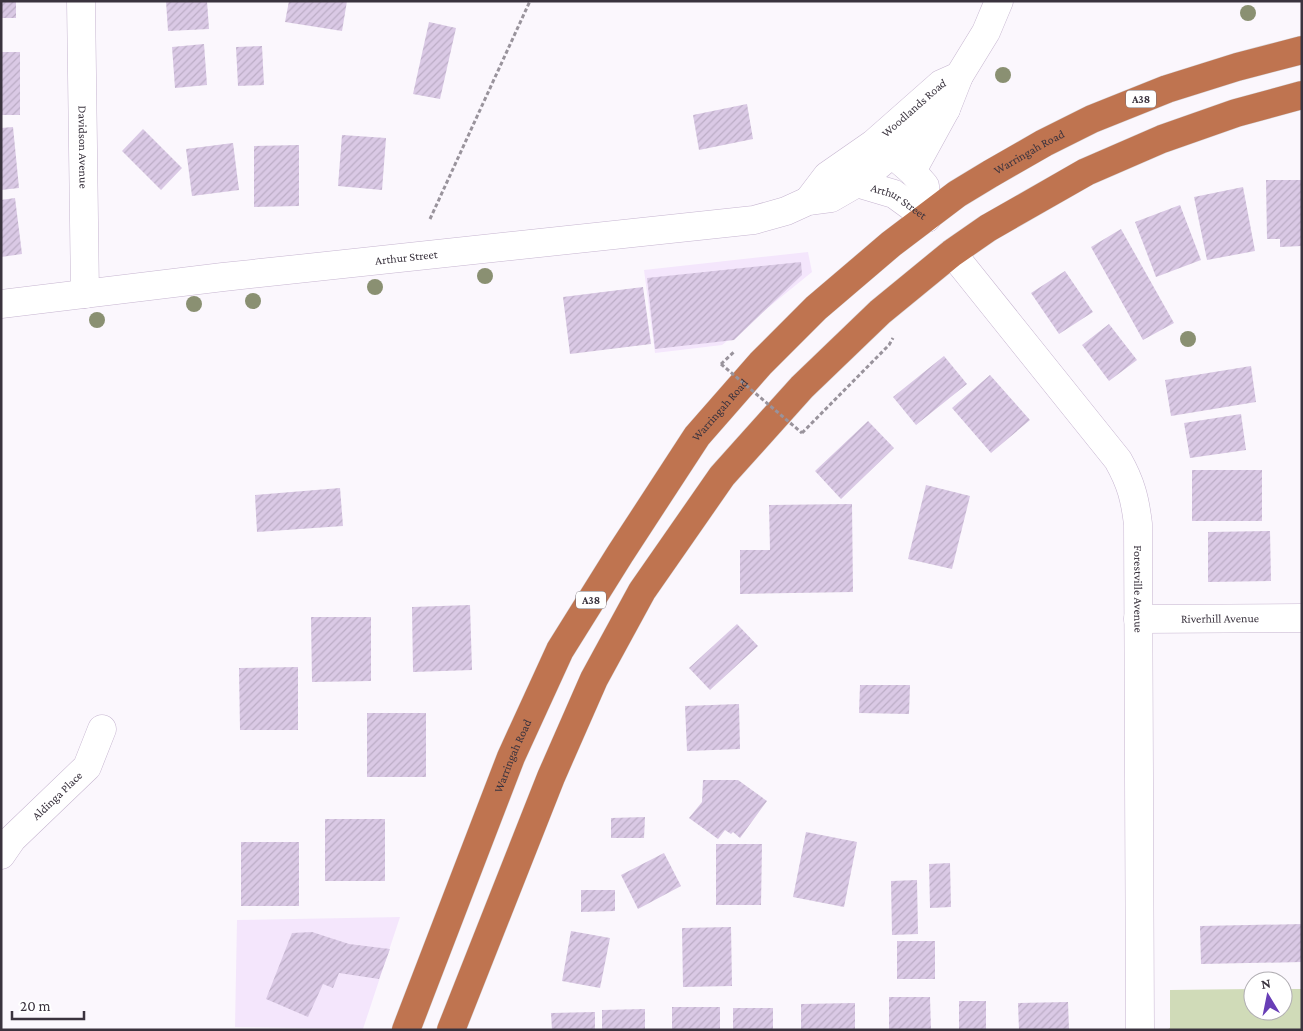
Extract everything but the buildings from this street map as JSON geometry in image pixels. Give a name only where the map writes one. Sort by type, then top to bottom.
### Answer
[{"type":"highway","name":"Warringah Road","points":[[406,1030],[512,757],[560,650],[697,436],[761,362],[816,308],[891,244],[957,194],[990,174],[1044,143],[1092,119],[1166,89],[1237,67],[1302,50]]},
{"type":"highway","points":[[451,1030],[556,763],[594,679],[642,590],[722,476],[802,387],[880,312],[952,254],[988,228],[1086,172],[1180,132],[1236,113],[1302,95]]},
{"type":"highway","name":"Forestville Avenue","points":[[927,218],[952,254]]},
{"type":"street","name":"Davidson Avenue","points":[[81,1],[85,294]]},
{"type":"street","name":"Woodlands Road","points":[[857,183],[892,157],[946,109],[959,76],[986,32],[999,1]]},
{"type":"street","name":"Woodlands Road","points":[[892,157],[941,84],[959,76]]},
{"type":"street","name":"Arthur Street","points":[[892,157],[925,186],[927,218]]},
{"type":"street","points":[[808,201],[826,176],[892,157]]},
{"type":"street","name":"Arthur Street","points":[[1,304],[223,277],[754,220],[786,211],[808,201],[831,198],[857,183],[894,194],[927,218]]},
{"type":"street","name":"Forestville Avenue","points":[[952,254],[1118,460],[1129,479],[1136,502],[1138,524],[1140,1030]]},
{"type":"street","name":"Riverhill Avenue","points":[[1138,619],[1302,618]]},
{"type":"street","name":"Aldinga Place","points":[[1,855],[12,839],[87,767],[102,729]]},
{"type":"path","points":[[430,219],[530,1]]},
{"type":"path","points":[[721,364],[802,433],[889,344]]},
{"type":"shaded area","points":[[808,252],[812,272],[722,345],[655,353],[644,270]]},
{"type":"shaded area","points":[[400,917],[363,1029],[235,1027],[237,920]]},
{"type":"green space","points":[[1243,989],[1243,1021],[1293,1021],[1293,989],[1302,989],[1302,1030],[1167,1030],[1170,1028],[1170,990]]}]
